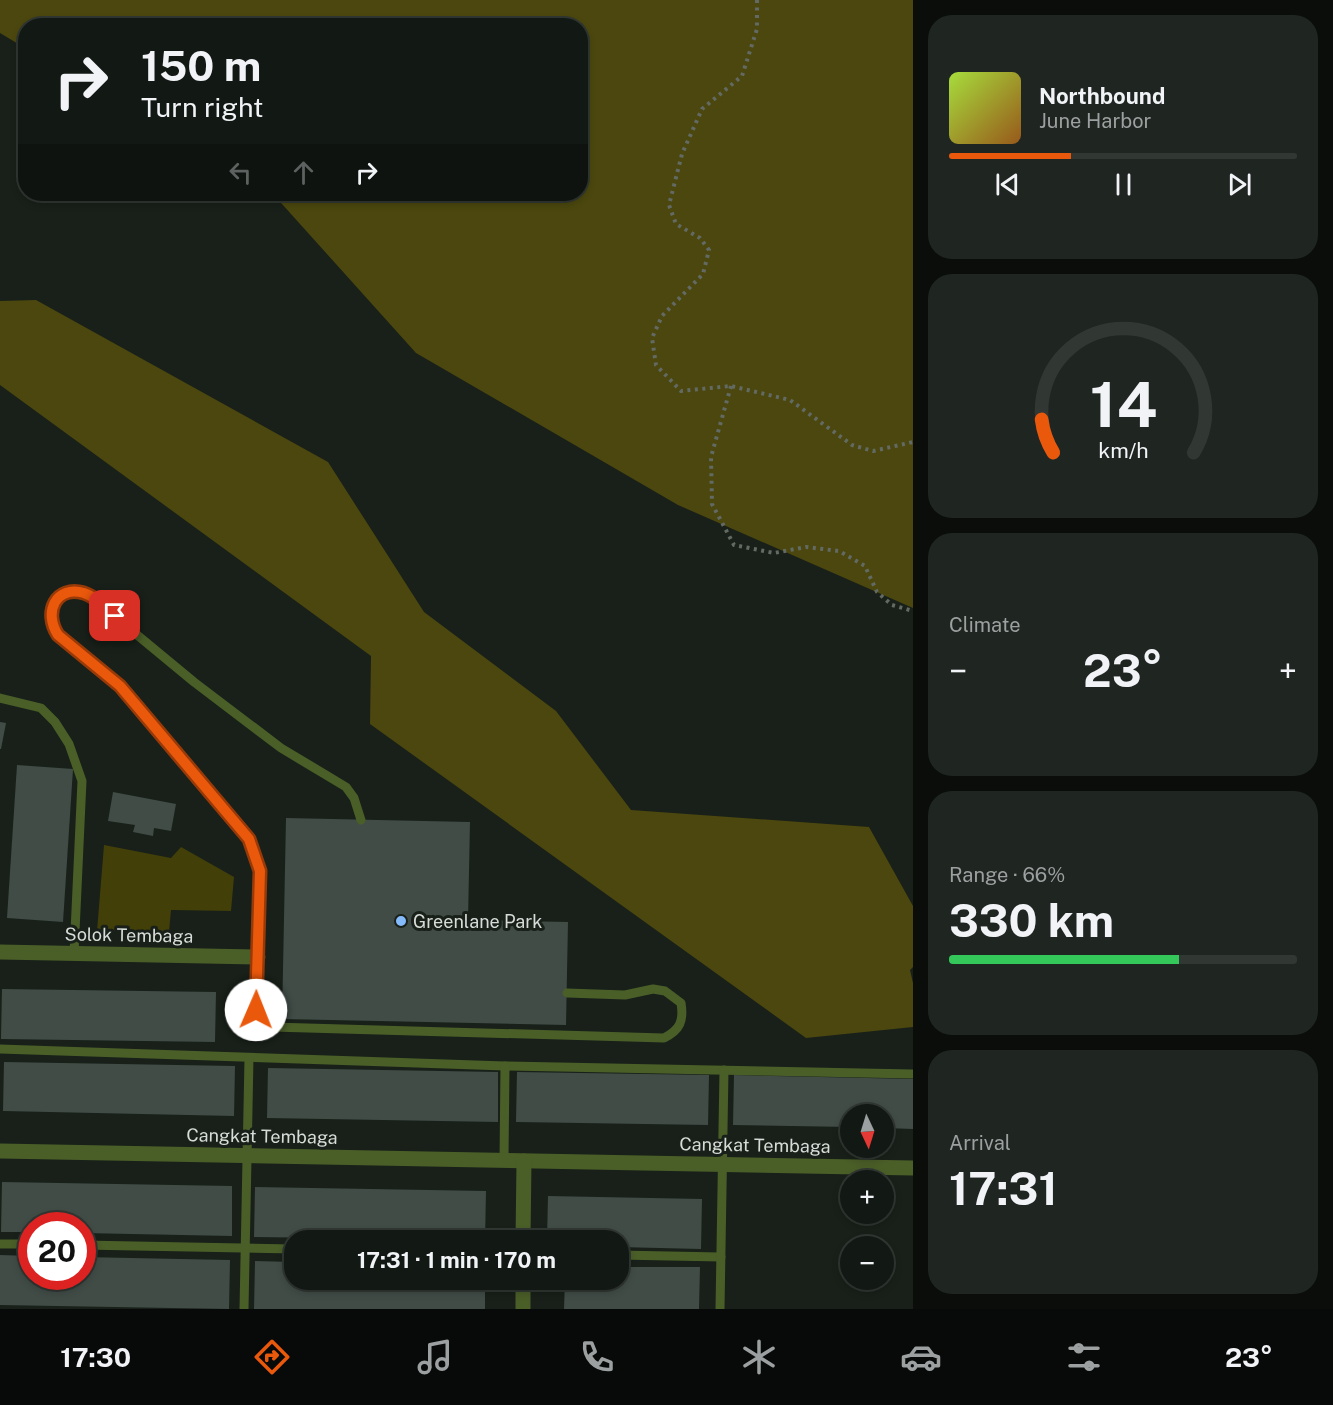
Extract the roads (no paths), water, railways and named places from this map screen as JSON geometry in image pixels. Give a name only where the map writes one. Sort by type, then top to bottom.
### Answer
[{"type":"street","name":"Solok Tembaga","points":[[0,952],[258,957]]},
{"type":"street","name":"Cangkat Tembaga","points":[[0,1151],[913,1168]]},
{"type":"street","points":[[523,1230],[524,1161]]},
{"type":"street","points":[[523,1290],[523,1309]]},
{"type":"lane","points":[[361,820],[354,798],[346,787],[281,748],[194,682],[90,596],[82,592],[67,593],[58,598],[50,616],[52,626],[58,635],[120,686],[249,839],[260,871],[256,1010],[261,1022],[272,1027],[664,1038],[681,1026],[683,1014],[681,1003],[665,991],[653,989],[626,995],[567,993]]},
{"type":"lane","points":[[0,698],[41,708],[55,722],[69,744],[82,781],[74,953]]},
{"type":"lane","points":[[0,1049],[249,1058],[913,1074]]},
{"type":"lane","points":[[244,1309],[249,1058]]},
{"type":"lane","points":[[504,1160],[505,1065]]},
{"type":"lane","points":[[720,1309],[724,1070]]},
{"type":"lane","points":[[0,1244],[18,1245]]},
{"type":"lane","points":[[96,1245],[284,1249]]},
{"type":"lane","points":[[629,1255],[721,1257]]},
{"type":"place","name":"Greenlane Park","points":[[401,921]]}]
